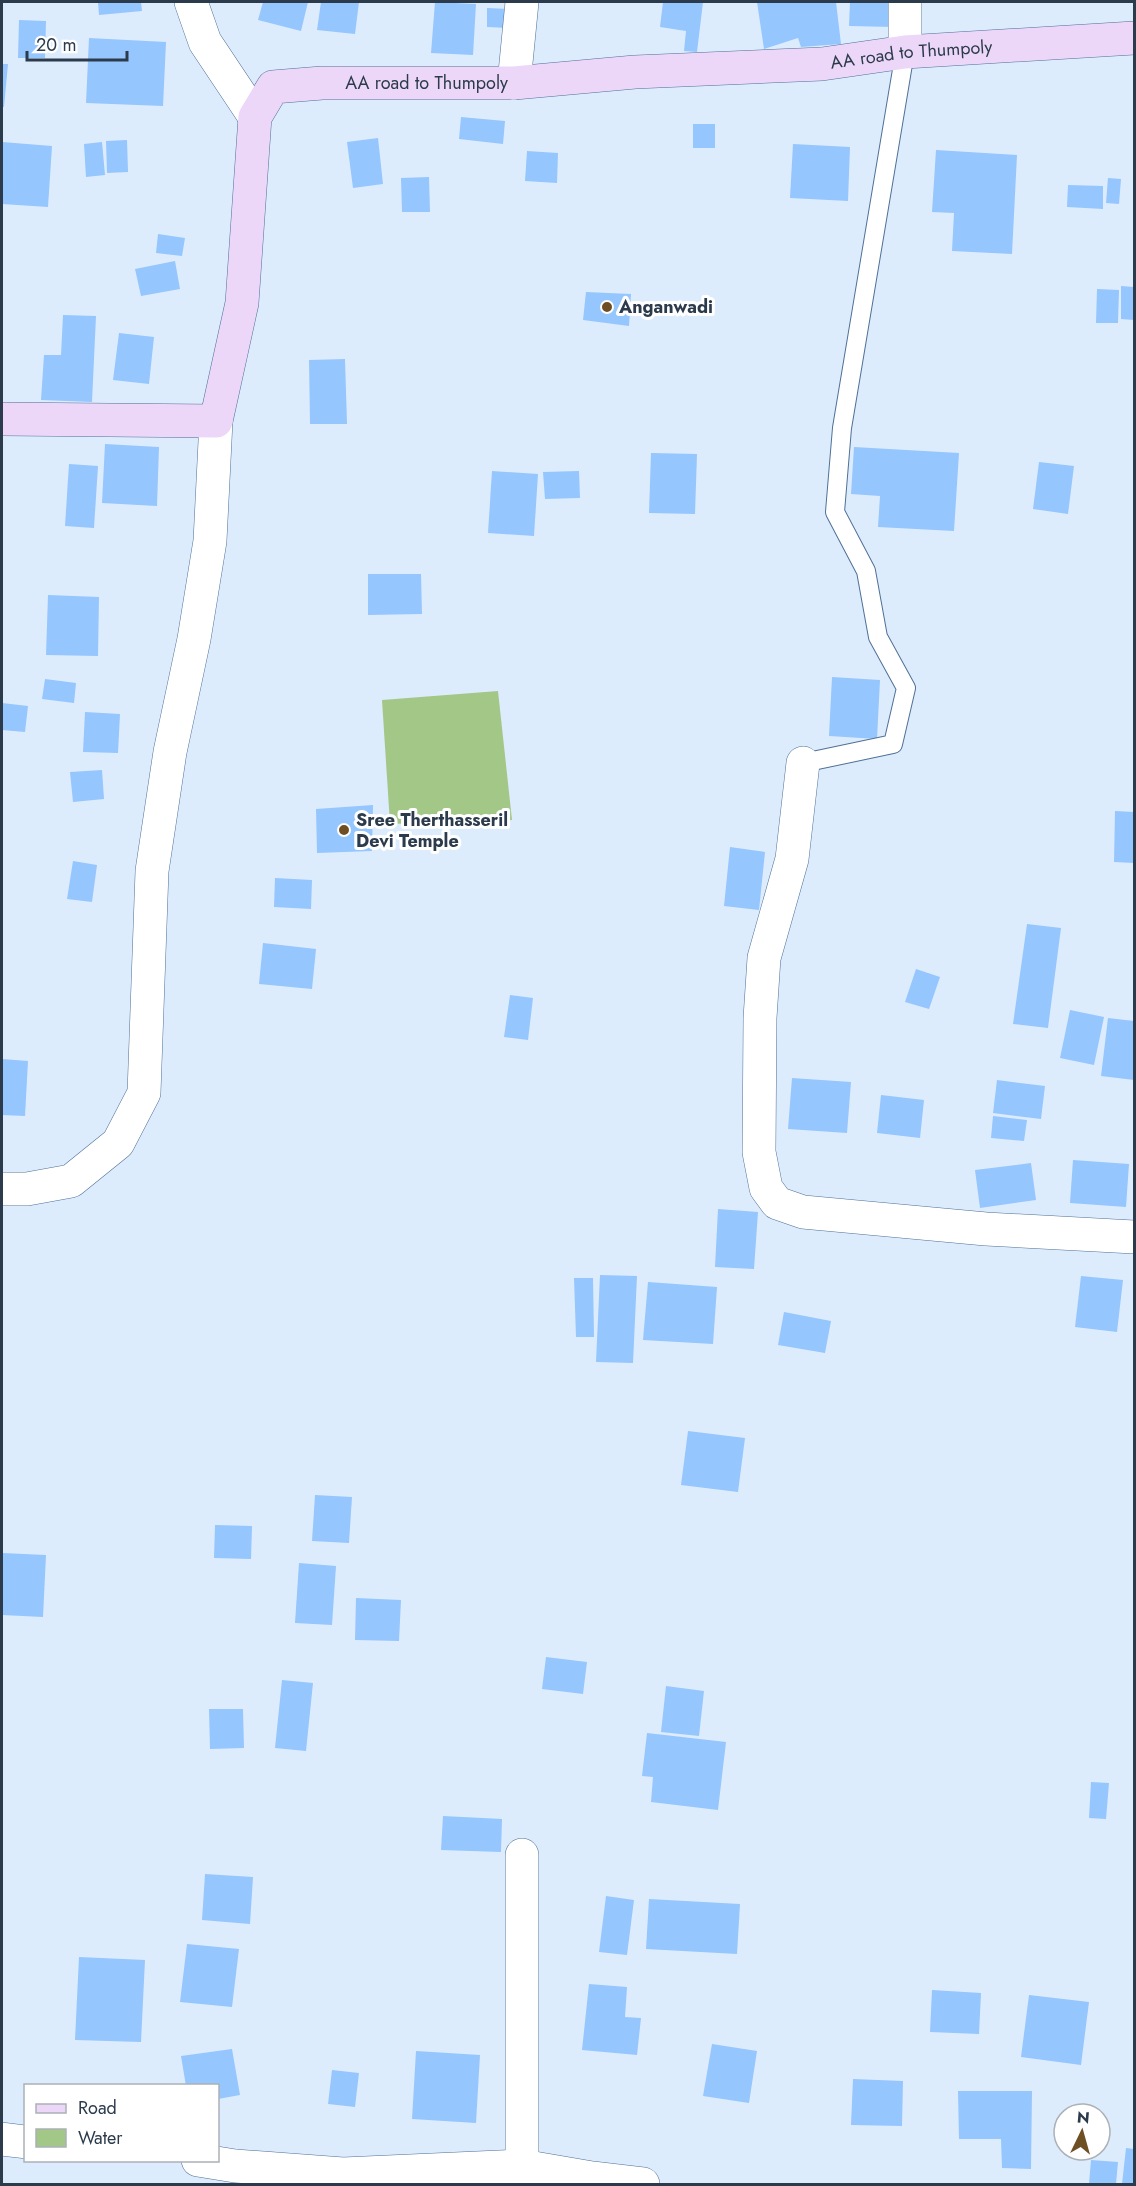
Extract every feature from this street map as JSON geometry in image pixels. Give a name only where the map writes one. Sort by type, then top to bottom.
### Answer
[{"type":"main road","name":"AA road to Thumpoly","points":[[216,421],[242,303],[255,117],[273,87],[322,83],[514,83],[635,72],[822,64],[905,52],[1134,38]]},
{"type":"main road","points":[[2,419],[216,421]]},
{"type":"street","points":[[190,2],[205,42],[255,117]]},
{"type":"street","points":[[514,83],[522,2]]},
{"type":"street","points":[[905,2],[905,52]]},
{"type":"street","points":[[2,1189],[27,1189],[71,1180],[118,1143],[144,1093],[152,871],[170,752],[194,639],[210,541],[216,421]]},
{"type":"street","points":[[802,763],[792,859],[764,958],[760,1018],[759,1152],[766,1188],[777,1203],[803,1212],[963,1227],[1134,1237]]},
{"type":"street","points":[[522,1855],[522,2175]]},
{"type":"street","points":[[2,2139],[24,2142]]},
{"type":"street","points":[[210,2162],[343,2174],[522,2175],[592,2178],[643,2184]]},
{"type":"lane","points":[[802,763],[893,744],[906,687],[878,637],[866,571],[834,512],[842,428],[905,52]]},
{"type":"water","points":[[498,691],[512,820],[390,824],[382,700]]},
{"type":"building","points":[[98,2],[141,2],[142,11],[99,15]]},
{"type":"building","points":[[263,2],[308,2],[301,31],[258,20]]},
{"type":"building","points":[[321,2],[359,2],[355,34],[317,30]]},
{"type":"building","points":[[435,2],[476,4],[473,55],[431,53]]},
{"type":"building","points":[[663,2],[703,2],[697,52],[684,51],[686,31],[660,27]]},
{"type":"building","points":[[757,2],[836,2],[841,44],[801,47],[798,38],[764,49]]},
{"type":"building","points":[[850,2],[895,2],[894,27],[849,26]]},
{"type":"building","points":[[487,8],[509,9],[509,28],[487,27]]},
{"type":"building","points":[[19,20],[46,21],[45,58],[18,58]]},
{"type":"building","points":[[89,38],[166,42],[163,106],[86,103]]},
{"type":"building","points":[[2,64],[8,64],[4,107],[2,107]]},
{"type":"building","points":[[461,117],[505,121],[503,144],[459,139]]},
{"type":"building","points":[[693,124],[715,124],[715,148],[693,148]]},
{"type":"building","points":[[378,138],[383,184],[353,188],[347,142]]},
{"type":"building","points":[[127,140],[128,172],[107,173],[106,141]]},
{"type":"building","points":[[2,142],[52,146],[48,207],[2,204]]},
{"type":"building","points":[[102,142],[105,175],[86,177],[84,144]]},
{"type":"building","points":[[793,144],[850,147],[848,201],[790,198]]},
{"type":"building","points":[[936,150],[1017,155],[1012,254],[952,251],[954,213],[932,212]]},
{"type":"building","points":[[527,151],[558,153],[557,183],[525,181]]},
{"type":"building","points":[[429,177],[430,212],[402,212],[401,178]]},
{"type":"building","points":[[1108,178],[1121,179],[1119,204],[1106,203]]},
{"type":"building","points":[[1068,185],[1103,186],[1103,209],[1067,207]]},
{"type":"building","points":[[158,234],[185,238],[182,256],[156,253]]},
{"type":"building","points":[[175,261],[180,289],[141,296],[135,269]]},
{"type":"building","points":[[1121,286],[1134,287],[1134,320],[1121,319]]},
{"type":"building","points":[[1097,289],[1119,290],[1118,323],[1096,323]]},
{"type":"building","name":"Anganwadi","points":[[586,292],[631,294],[629,326],[583,320]]},
{"type":"building","points":[[63,315],[96,316],[92,402],[41,400],[44,355],[61,355]]},
{"type":"building","points":[[119,333],[154,337],[149,384],[113,380]]},
{"type":"building","points":[[345,359],[347,424],[310,424],[309,360]]},
{"type":"building","points":[[105,444],[159,447],[157,506],[102,503]]},
{"type":"building","points":[[854,447],[959,453],[954,531],[878,527],[880,496],[851,494]]},
{"type":"building","points":[[651,453],[697,454],[695,514],[649,513]]},
{"type":"building","points":[[1039,462],[1074,466],[1068,514],[1033,509]]},
{"type":"building","points":[[69,464],[98,466],[94,528],[65,526]]},
{"type":"building","points":[[492,471],[538,474],[534,536],[488,533]]},
{"type":"building","points":[[579,471],[580,498],[545,499],[543,472]]},
{"type":"building","points":[[368,574],[421,574],[422,614],[368,615]]},
{"type":"building","points":[[48,595],[99,597],[98,656],[46,655]]},
{"type":"building","points":[[832,677],[880,680],[877,739],[829,736]]},
{"type":"building","points":[[45,679],[76,683],[74,703],[42,699]]},
{"type":"building","points":[[2,703],[28,706],[25,732],[2,730]]},
{"type":"building","points":[[85,712],[120,714],[118,753],[83,752]]},
{"type":"building","points":[[102,770],[104,799],[73,802],[70,772]]},
{"type":"building","name":"Sree Therthasseril Devi Temple","points":[[373,805],[372,851],[317,853],[316,809]]},
{"type":"building","points":[[1115,811],[1134,812],[1134,863],[1114,862]]},
{"type":"building","points":[[730,847],[765,852],[759,910],[724,906]]},
{"type":"building","points":[[73,861],[97,865],[92,902],[67,899]]},
{"type":"building","points":[[275,878],[312,880],[311,909],[274,907]]},
{"type":"building","points":[[1027,924],[1061,928],[1048,1028],[1013,1024]]},
{"type":"building","points":[[263,943],[316,949],[312,989],[259,984]]},
{"type":"building","points":[[916,969],[940,977],[929,1009],[905,1002]]},
{"type":"building","points":[[510,995],[533,998],[528,1040],[504,1037]]},
{"type":"building","points":[[1070,1010],[1104,1017],[1094,1065],[1060,1058]]},
{"type":"building","points":[[1108,1018],[1134,1021],[1134,1080],[1101,1076]]},
{"type":"building","points":[[2,1059],[28,1061],[25,1116],[2,1115]]},
{"type":"building","points":[[792,1078],[851,1082],[847,1133],[788,1129]]},
{"type":"building","points":[[997,1080],[1045,1086],[1041,1119],[993,1113]]},
{"type":"building","points":[[881,1095],[924,1100],[920,1138],[877,1133]]},
{"type":"building","points":[[993,1116],[1027,1120],[1024,1141],[991,1138]]},
{"type":"building","points":[[1073,1160],[1129,1164],[1126,1207],[1070,1203]]},
{"type":"building","points":[[1031,1163],[1036,1200],[980,1208],[975,1170]]},
{"type":"building","points":[[718,1209],[758,1212],[754,1269],[715,1267]]},
{"type":"building","points":[[600,1275],[637,1276],[633,1363],[596,1362]]},
{"type":"building","points":[[1081,1276],[1123,1280],[1117,1332],[1075,1327]]},
{"type":"building","points":[[574,1278],[593,1278],[594,1337],[576,1337]]},
{"type":"building","points":[[648,1282],[717,1287],[713,1344],[643,1340]]},
{"type":"building","points":[[784,1312],[831,1321],[825,1353],[778,1345]]},
{"type":"building","points":[[688,1431],[745,1438],[738,1492],[681,1485]]},
{"type":"building","points":[[315,1495],[352,1497],[349,1543],[312,1541]]},
{"type":"building","points":[[215,1525],[252,1526],[251,1559],[214,1558]]},
{"type":"building","points":[[2,1553],[46,1555],[43,1617],[2,1615]]},
{"type":"building","points":[[299,1563],[336,1566],[332,1625],[295,1623]]},
{"type":"building","points":[[356,1598],[401,1600],[399,1641],[355,1640]]},
{"type":"building","points":[[546,1657],[587,1662],[583,1694],[542,1689]]},
{"type":"building","points":[[282,1680],[313,1683],[306,1751],[275,1748]]},
{"type":"building","points":[[666,1686],[704,1691],[699,1736],[661,1732]]},
{"type":"building","points":[[209,1709],[243,1709],[244,1748],[210,1749]]},
{"type":"building","points":[[647,1733],[726,1742],[718,1810],[651,1802],[653,1777],[642,1776]]},
{"type":"building","points":[[1091,1782],[1109,1783],[1106,1819],[1089,1818]]},
{"type":"building","points":[[443,1816],[502,1819],[501,1852],[441,1850]]},
{"type":"building","points":[[205,1874],[253,1877],[250,1924],[202,1920]]},
{"type":"building","points":[[606,1896],[634,1900],[627,1955],[599,1952]]},
{"type":"building","points":[[649,1899],[740,1904],[737,1954],[646,1949]]},
{"type":"building","points":[[187,1944],[239,1949],[232,2007],[180,2002]]},
{"type":"building","points":[[79,1957],[145,1960],[141,2042],[75,2040]]},
{"type":"building","points":[[589,1984],[627,1987],[625,2017],[641,2018],[637,2055],[582,2050]]},
{"type":"building","points":[[932,1990],[981,1993],[979,2034],[930,2032]]},
{"type":"building","points":[[1029,1995],[1089,2002],[1081,2065],[1021,2057]]},
{"type":"building","points":[[712,2044],[757,2051],[749,2103],[703,2096]]},
{"type":"building","points":[[232,2049],[240,2095],[219,2099],[219,2084],[186,2084],[181,2056]]},
{"type":"building","points":[[416,2051],[480,2055],[476,2123],[412,2119]]},
{"type":"building","points":[[332,2070],[359,2073],[355,2107],[328,2104]]},
{"type":"building","points":[[853,2079],[903,2081],[902,2126],[851,2125]]},
{"type":"building","points":[[958,2091],[1032,2091],[1031,2169],[1002,2168],[1001,2139],[959,2139]]},
{"type":"building","points":[[1126,2148],[1134,2149],[1134,2184],[1122,2184]]},
{"type":"building","points":[[1091,2162],[1118,2162],[1116,2184],[1089,2184]]},
{"type":"place","name":"Anganwadi","points":[[607,307]]},
{"type":"place","name":"Sree Therthasseril Devi Temple","points":[[344,830]]}]
